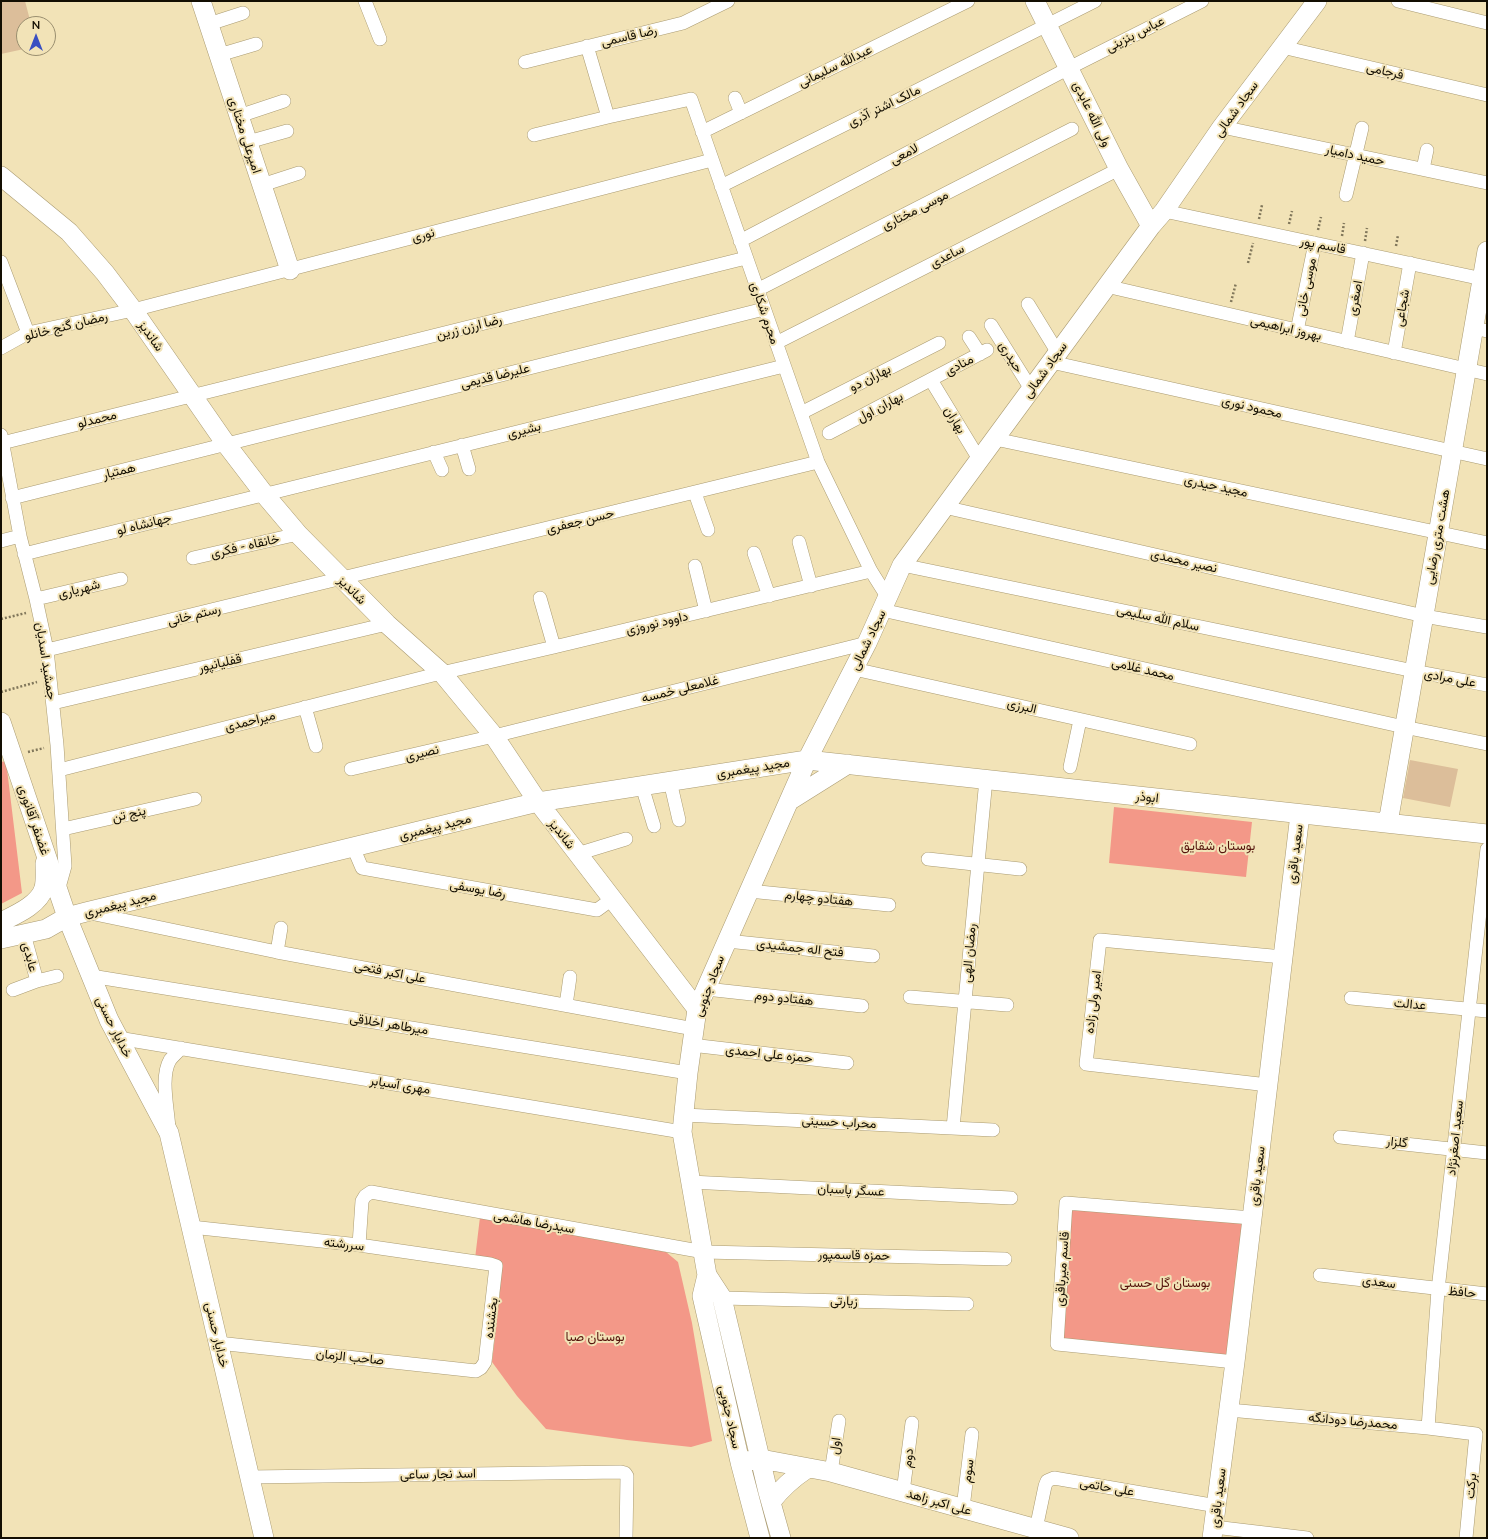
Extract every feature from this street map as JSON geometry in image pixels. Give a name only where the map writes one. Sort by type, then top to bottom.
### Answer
[{"type":"main road","name":"امیرعلی مختاری","points":[[201,1],[290,270]]},
{"type":"main road","name":"ولی الله عابدی","points":[[1035,1],[1119,169],[1151,226]]},
{"type":"main road","name":"سجاد شمالی","points":[[807,760],[867,643],[902,565],[1055,358],[1106,286],[1164,211],[1222,127],[1317,1]]},
{"type":"main road","name":"شاندیز","points":[[1,176],[69,232],[105,273],[133,310],[226,444],[298,534],[387,624],[442,672],[494,736],[538,802],[697,1009]]},
{"type":"main road","name":"هشت متری رضایی","points":[[1388,823],[1466,370],[1480,330],[1487,251]]},
{"type":"main road","name":"غضنفر آقانوری","points":[[1,722],[67,917]]},
{"type":"main road","name":"ابوذر","points":[[807,760],[1487,834]]},
{"type":"main road","name":"مجید پیغمبری","points":[[1,939],[46,929],[67,917],[86,912],[538,802],[807,760]]},
{"type":"main road","name":"سجاد جنوبی","points":[[760,1538],[740,1462],[702,1296],[707,1275],[690,1182],[683,1123],[697,1009],[807,760]]},
{"type":"main road","points":[[789,801],[848,764]]},
{"type":"main road","name":"سعید باقری","points":[[1213,1533],[1235,1362],[1300,814]]},
{"type":"main road","points":[[1,922],[34,903],[44,888],[46,855]]},
{"type":"main road","name":"مجید پیغمبری","points":[[1,922],[43,913],[67,917]]},
{"type":"main road","name":"خدایار حسنی","points":[[67,917],[118,1038],[169,1133],[264,1538]]},
{"type":"main road","name":"سجاد جنوبی","points":[[707,1275],[722,1298],[781,1538]]},
{"type":"main road","points":[[740,1462],[761,1458]]},
{"type":"main road","name":"علی اکبر زاهد","points":[[761,1458],[831,1472],[1069,1538]]},
{"type":"main road","points":[[771,1502],[781,1488],[808,1468]]},
{"type":"street","points":[[365,1],[380,39]]},
{"type":"street","name":"رضا قاسمی","points":[[526,62],[683,23],[728,1]]},
{"type":"street","name":"عبدالله سلیمانی","points":[[702,132],[968,1]]},
{"type":"street","name":"مالک اشتر آذری","points":[[894,102],[1095,1]]},
{"type":"street","name":"عباس بنزینی","points":[[1069,68],[1202,1]]},
{"type":"street","points":[[1398,1],[1487,23]]},
{"type":"street","points":[[209,24],[243,13]]},
{"type":"street","points":[[219,55],[256,44]]},
{"type":"street","points":[[587,46],[608,117]]},
{"type":"street","name":"فرجامی","points":[[1282,47],[1487,95]]},
{"type":"street","name":"لامعی","points":[[740,241],[1069,68]]},
{"type":"street","points":[[734,98],[741,113]]},
{"type":"street","name":"محرم شکاری","points":[[534,135],[691,99],[818,462],[871,571],[885,604]]},
{"type":"street","points":[[239,116],[284,101]]},
{"type":"street","name":"مالک اشتر آذری","points":[[721,186],[864,115]]},
{"type":"street","name":"حمید دامیار","points":[[1222,127],[1487,183]]},
{"type":"street","points":[[1346,195],[1362,128]]},
{"type":"street","name":"موسی مختاری","points":[[757,290],[1072,129]]},
{"type":"street","points":[[248,142],[286,131]]},
{"type":"street","points":[[1423,169],[1427,150]]},
{"type":"street","name":"نوری","points":[[133,310],[712,160]]},
{"type":"street","name":"ساعدی","points":[[776,343],[1119,169]]},
{"type":"street","points":[[262,185],[299,173]]},
{"type":"street","name":"قاسم پور","points":[[1164,211],[1485,280]]},
{"type":"street","name":"موسی خانی","points":[[1298,330],[1316,243]]},
{"type":"street","name":"اصغری","points":[[1347,342],[1363,253]]},
{"type":"street","name":"رضا ارزن زرین","points":[[193,396],[746,258]]},
{"type":"street","points":[[1,262],[28,333]]},
{"type":"street","name":"شجاعی","points":[[1394,353],[1410,264]]},
{"type":"street","name":"بهروز ابراهیمی","points":[[1106,286],[1487,374]]},
{"type":"street","points":[[1028,304],[1055,358]]},
{"type":"street","name":"علیرضا قدیمی","points":[[226,444],[764,309]]},
{"type":"street","name":"رمضان گنج خانلو","points":[[1,348],[28,333],[133,310]]},
{"type":"street","name":"حیدری","points":[[992,325],[1031,389]]},
{"type":"street","name":"منادی","points":[[931,380],[983,352],[969,337]]},
{"type":"street","name":"بهاران دو","points":[[800,413],[939,343]]},
{"type":"street","name":"محمود نوری","points":[[1055,358],[1487,459]]},
{"type":"street","name":"بشیری","points":[[265,494],[784,366]]},
{"type":"street","name":"بهاران اول","points":[[829,434],[931,380]]},
{"type":"street","name":"بهاران","points":[[931,380],[979,459]]},
{"type":"street","name":"محمدلو","points":[[1,438],[193,396]]},
{"type":"street","name":"جمشید اسدیان","points":[[1,438],[3,463],[47,650],[57,745],[65,866],[58,891]]},
{"type":"street","name":"مجید حیدری","points":[[995,438],[1487,543]]},
{"type":"street","name":"همتیار","points":[[12,498],[226,444]]},
{"type":"street","points":[[462,445],[469,469]]},
{"type":"street","points":[[434,452],[442,470]]},
{"type":"street","name":"حسن جعفری","points":[[342,579],[818,462]]},
{"type":"street","points":[[695,492],[708,530]]},
{"type":"street","name":"جهانشاه لو","points":[[24,554],[265,494]]},
{"type":"street","name":"نصیر محمدی","points":[[944,507],[1424,616],[1487,627]]},
{"type":"street","name":"خانقاه - فکری","points":[[193,558],[298,534]]},
{"type":"street","points":[[1,541],[20,536]]},
{"type":"street","points":[[799,542],[811,586]]},
{"type":"street","points":[[754,553],[769,596]]},
{"type":"street","name":"سلام الله سلیمی","points":[[902,565],[1414,671]]},
{"type":"street","points":[[695,566],[706,611]]},
{"type":"street","name":"داوود نوروزی","points":[[442,672],[554,647],[871,571]]},
{"type":"street","name":"شهریاری","points":[[37,605],[121,579]]},
{"type":"street","name":"رستم خانی","points":[[47,650],[342,579]]},
{"type":"street","points":[[540,598],[554,647]]},
{"type":"street","name":"محمد غلامی","points":[[885,604],[1404,727],[1487,744]]},
{"type":"street","name":"قفلیانپور","points":[[53,703],[387,624]]},
{"type":"street","name":"غلامعلی خمسه","points":[[494,736],[867,643]]},
{"type":"street","name":"البرزی","points":[[854,668],[1190,744]]},
{"type":"street","name":"علی مرادی","points":[[1414,671],[1487,685]]},
{"type":"street","name":"میراحمدی","points":[[59,770],[442,672]]},
{"type":"street","points":[[305,707],[316,746]]},
{"type":"street","points":[[1070,768],[1080,720]]},
{"type":"street","name":"نصیری","points":[[351,769],[494,736]]},
{"type":"street","name":"رمضان الهی","points":[[953,1128],[986,779]]},
{"type":"street","points":[[670,781],[679,820]]},
{"type":"street","points":[[642,786],[654,826]]},
{"type":"street","name":"پنج تن","points":[[63,829],[195,799]]},
{"type":"street","points":[[577,854],[626,839]]},
{"type":"street","name":"رضا یوسفی","points":[[353,847],[362,868],[597,910],[612,899]]},
{"type":"street","name":"سعید اصغرنژاد","points":[[1428,1428],[1438,1290],[1487,849]]},
{"type":"street","points":[[928,859],[1020,869]]},
{"type":"street","name":"هفتادو چهارم","points":[[749,891],[889,905]]},
{"type":"street","name":"علی اکبر فتحی","points":[[86,912],[277,952],[566,1005],[693,1037]]},
{"type":"street","points":[[277,952],[281,928]]},
{"type":"street","name":"عابدی","points":[[24,934],[36,981]]},
{"type":"street","name":"امیر ولی زاده","points":[[1268,1085],[1086,1064],[1100,940],[1283,957]]},
{"type":"street","name":"فتح اله جمشیدی","points":[[727,941],[873,956]]},
{"type":"street","points":[[13,990],[36,981],[57,976]]},
{"type":"street","name":"میرطاهر اخلاقی","points":[[91,976],[688,1073]]},
{"type":"street","points":[[566,1005],[570,977]]},
{"type":"street","name":"هفتادو دوم","points":[[706,989],[862,1006]]},
{"type":"street","points":[[910,997],[1007,1005]]},
{"type":"street","name":"عدالت","points":[[1351,998],[1487,1011]]},
{"type":"street","name":"حمزه علی احمدی","points":[[693,1037],[847,1062]]},
{"type":"street","name":"مهری آسیابر","points":[[118,1038],[683,1123]]},
{"type":"street","name":"خدایار حسنی","points":[[169,1133],[165,1085],[166,1070],[171,1059],[181,1048]]},
{"type":"street","name":"محراب حسینی","points":[[683,1123],[993,1130]]},
{"type":"street","name":"گلزار","points":[[1340,1137],[1487,1152]]},
{"type":"street","name":"عسگر پاسبان","points":[[690,1182],[1011,1198]]},
{"type":"street","name":"سیدرضا هاشمی","points":[[359,1245],[362,1201],[365,1196],[371,1192],[704,1252]]},
{"type":"street","name":"قاسم میرباقری","points":[[1235,1362],[1057,1344],[1066,1203],[1252,1218]]},
{"type":"street","name":"سررشته","points":[[191,1227],[359,1245],[496,1266]]},
{"type":"street","name":"حمزه قاسمپور","points":[[704,1252],[1005,1259]]},
{"type":"street","name":"بخشنده","points":[[481,1368],[485,1362],[496,1266]]},
{"type":"street","name":"سعدی","points":[[1320,1275],[1438,1290]]},
{"type":"street","name":"حافظ","points":[[1438,1290],[1487,1294]]},
{"type":"street","name":"زیارتی","points":[[722,1298],[967,1304]]},
{"type":"street","name":"صاحب الزمان","points":[[218,1343],[476,1371],[481,1368]]},
{"type":"street","name":"محمدرضا دودانگه","points":[[1229,1410],[1428,1428],[1476,1434]]},
{"type":"street","name":"اول","points":[[831,1472],[839,1421]]},
{"type":"street","name":"دوم","points":[[903,1492],[912,1423]]},
{"type":"street","name":"سوم","points":[[963,1508],[972,1434]]},
{"type":"street","name":"برکت","points":[[1466,1538],[1476,1434]]},
{"type":"street","name":"اسد نجار ساعی","points":[[250,1477],[621,1472],[625,1473],[627,1476],[626,1538]]},
{"type":"street","name":"علی حاتمی","points":[[1036,1529],[1045,1486],[1047,1481],[1054,1478],[1217,1506]]},
{"type":"street","points":[[1213,1533],[1307,1538]]},
{"type":"path","points":[[1248,263],[1256,231]]},
{"type":"path","points":[[1229,314],[1236,283]]},
{"type":"path","points":[[1,619],[37,605]]},
{"type":"path","points":[[1,692],[50,679]]},
{"type":"path","points":[[12,756],[57,745]]},
{"type":"green space","points":[[6,761],[22,893],[1,904],[1,762]]},
{"type":"green space","name":"بوستان شقایق","points":[[1114,807],[1252,822],[1246,877],[1109,863]]},
{"type":"green space","name":"بوستان گل حسنی","points":[[1072,1207],[1247,1222],[1231,1357],[1062,1340]]},
{"type":"green space","name":"بوستان صبا","points":[[480,1217],[666,1252],[678,1262],[692,1323],[712,1441],[691,1447],[546,1429],[517,1396],[492,1362],[500,1294],[500,1272],[474,1267]]},
{"type":"building","points":[[1,1],[25,1],[29,16],[16,16],[16,51],[1,54]]},
{"type":"building","points":[[1410,760],[1458,769],[1450,807],[1403,798]]}]
